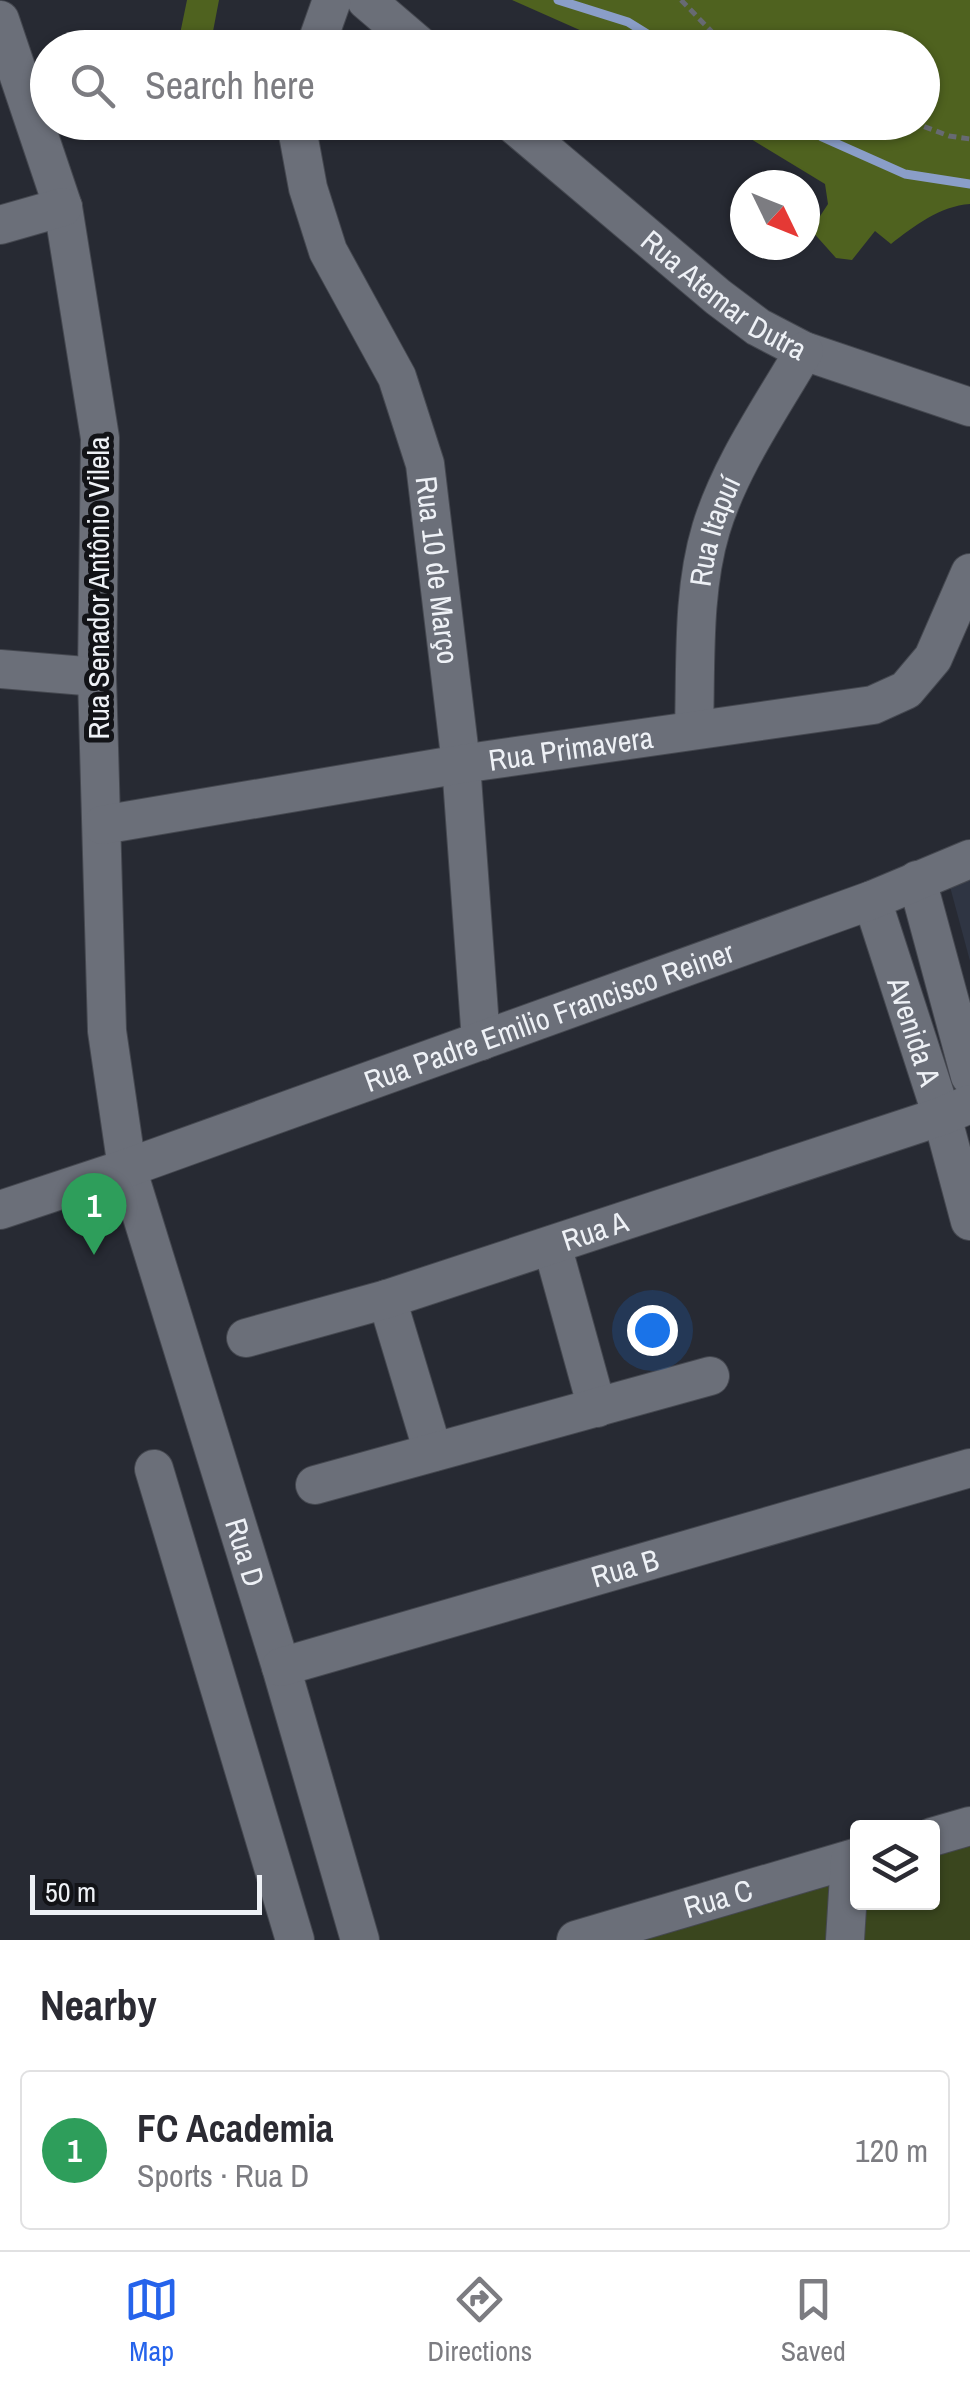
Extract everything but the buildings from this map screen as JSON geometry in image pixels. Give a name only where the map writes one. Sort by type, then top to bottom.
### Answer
[{"type":"street","points":[[321,30],[332,0]]},
{"type":"street","points":[[366,0],[401,30]]},
{"type":"street","name":"Rua Senador Antônio Vilela","points":[[0,20],[30,110]]},
{"type":"street","name":"Rua Senador Antônio Vilela","points":[[40,140],[63,208],[100,438],[97,677],[107,1030],[126,1168]]},
{"type":"street","name":"Rua 10 de Março","points":[[299,140],[308,188],[328,251],[396,376],[426,464],[461,764],[481,1041]]},
{"type":"street","name":"Rua Atemar Dutra","points":[[532,140],[758,328],[804,351],[970,406]]},
{"type":"street","points":[[0,225],[63,208]]},
{"type":"street","name":"Rua Itapuí","points":[[694,730],[699,592],[711,530],[736,470],[804,351]]},
{"type":"street","name":"Rua Primavera","points":[[102,825],[461,764],[872,705],[906,690],[933,658],[970,572]]},
{"type":"street","points":[[0,670],[97,677]]},
{"type":"street","name":"Rua Padre Emilio Francisco Reiner","points":[[0,1210],[872,900],[970,859]]},
{"type":"street","name":"Avenida A","points":[[917,880],[970,1076]]},
{"type":"street","name":"Avenida A","points":[[872,900],[956,1110],[970,1221]]},
{"type":"street","name":"Rua A","points":[[246,1338],[552,1245],[956,1110]]},
{"type":"street","name":"Rua D","points":[[126,1168],[281,1668],[350,1937]]},
{"type":"street","points":[[552,1245],[597,1408]]},
{"type":"street","points":[[386,1298],[433,1452]]},
{"type":"street","points":[[315,1485],[710,1376]]},
{"type":"street","points":[[154,1468],[295,1940]]},
{"type":"street","name":"Rua B","points":[[281,1668],[970,1468]]},
{"type":"street","points":[[940,1834],[970,1826]]},
{"type":"street","name":"Rua C","points":[[576,1940],[850,1860]]},
{"type":"street","points":[[845,1940],[850,1895]]},
{"type":"path","points":[[680,0],[709,30]]},
{"type":"path","points":[[940,133],[970,140]]},
{"type":"shaded area","points":[[970,875],[970,961],[949,883]]},
{"type":"green space","points":[[187,0],[219,0],[213,30],[181,30]]},
{"type":"green space","points":[[512,0],[970,0],[970,204],[938,213],[891,244],[875,231],[852,260],[836,258],[820,240],[820,216],[828,204],[820,170],[802,170],[753,140],[940,140],[940,30],[580,30]]},
{"type":"green space","points":[[970,1845],[970,1940],[625,1940],[850,1879],[850,1910],[940,1910],[940,1854]]},
{"type":"waterway","points":[[558,0],[628,22],[641,30]]},
{"type":"waterway","points":[[829,140],[905,174],[970,184]]},
{"type":"place","name":"FC Academia","points":[[94,1255]]}]
